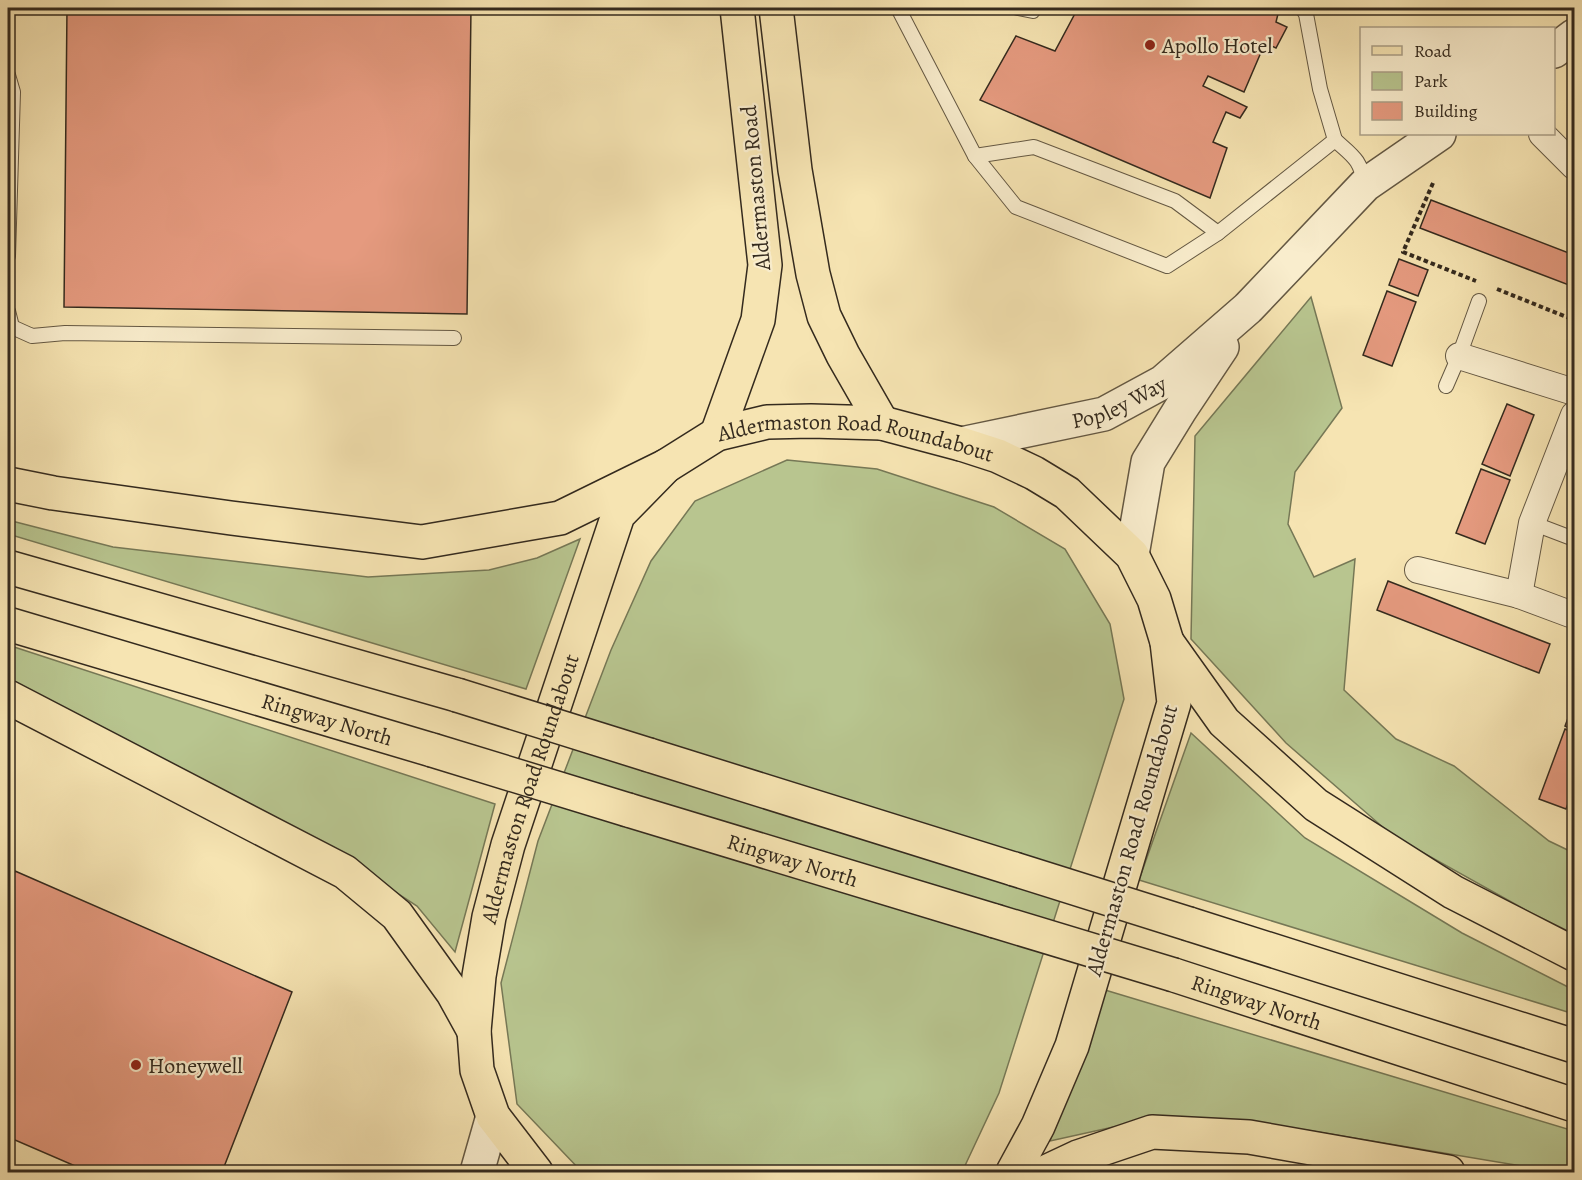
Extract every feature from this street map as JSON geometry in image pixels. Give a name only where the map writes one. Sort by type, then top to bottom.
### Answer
[{"type":"main road","name":"Aldermaston Road","points":[[717,434],[758,321],[765,265],[737,8]]},
{"type":"main road","name":"Aldermaston Road","points":[[776,8],[795,170],[813,274],[824,316],[843,355],[882,423]]},
{"type":"main road","name":"Aldermaston Road Roundabout","points":[[536,1173],[493,1116],[477,1070],[474,1031],[479,975],[489,917],[508,846],[618,515],[666,466],[717,434],[766,422],[811,421],[882,423],[962,444],[998,456],[1034,473],[1067,493],[1132,555],[1154,599],[1167,642],[1174,702],[1072,1046],[1038,1126],[1013,1173]]},
{"type":"main road","points":[[8,484],[53,493],[422,542],[560,518],[666,466]]},
{"type":"main road","points":[[8,567],[457,695],[1575,1046]]},
{"type":"main road","name":"Ringway North","points":[[8,624],[1174,975],[1575,1106]]},
{"type":"main road","points":[[1167,642],[1224,722],[1316,805],[1453,892],[1575,954]]},
{"type":"main road","points":[[8,698],[345,872],[397,915],[453,993],[474,1031]]},
{"type":"main road","points":[[1046,1173],[1078,1157],[1152,1132],[1249,1137],[1448,1173]]},
{"type":"street","points":[[1555,50],[1575,36]]},
{"type":"street","name":"Popley Way","points":[[962,444],[1104,414],[1163,382],[1248,308],[1365,185],[1437,135]]},
{"type":"street","points":[[1543,135],[1575,166]]},
{"type":"street","name":"Popley Way","points":[[1132,555],[1148,462],[1248,308]]},
{"type":"street","points":[[1459,356],[1575,392]]},
{"type":"street","points":[[1519,595],[1532,523],[1575,415]]},
{"type":"street","points":[[1418,570],[1519,595],[1570,614]]},
{"type":"street","points":[[477,1173],[493,1116]]},
{"type":"lane","points":[[898,8],[975,156],[1016,207],[1167,266],[1218,233],[1335,141]]},
{"type":"lane","points":[[1018,8],[1033,11]]},
{"type":"lane","points":[[1302,8],[1306,14],[1320,89],[1335,141],[1355,157],[1362,168],[1365,185]]},
{"type":"lane","points":[[8,75],[13,92],[8,256]]},
{"type":"lane","points":[[975,156],[1034,147],[1175,201],[1218,233]]},
{"type":"lane","points":[[1446,386],[1479,301]]},
{"type":"lane","points":[[8,311],[12,327],[32,336],[64,333],[454,338]]},
{"type":"lane","points":[[1532,523],[1575,539]]},
{"type":"path","points":[[1403,252],[1433,183]]},
{"type":"green space","points":[[1311,297],[1342,408],[1295,472],[1288,524],[1314,577],[1355,559],[1344,690],[1396,739],[1454,766],[1549,841],[1574,853],[1574,934],[1531,913],[1393,836],[1286,743],[1191,639],[1195,436]]},
{"type":"green space","points":[[787,460],[877,469],[994,507],[1065,549],[1110,624],[1124,699],[999,1093],[962,1172],[582,1172],[517,1104],[501,983],[538,841],[611,650],[651,561],[695,501]]},
{"type":"green space","points":[[8,520],[113,547],[368,577],[489,570],[537,558],[580,539],[526,689],[8,534]]},
{"type":"green space","points":[[8,645],[495,804],[455,952],[417,906],[354,865],[8,680]]},
{"type":"green space","points":[[1191,733],[1305,838],[1462,933],[1574,990],[1574,1014],[1139,880]]},
{"type":"green space","points":[[1105,990],[1574,1131],[1574,1172],[1558,1172],[1306,1130],[1154,1118],[1050,1141]]},
{"type":"building","points":[[67,8],[471,8],[467,314],[64,307]]},
{"type":"building","points":[[1078,8],[1262,8],[1278,14],[1276,22],[1287,27],[1276,48],[1265,43],[1244,92],[1208,76],[1203,86],[1247,107],[1240,118],[1226,112],[1213,142],[1227,148],[1210,198],[980,100],[1016,36],[1055,51]]},
{"type":"building","points":[[1431,200],[1574,255],[1574,287],[1420,228]]},
{"type":"building","points":[[1399,259],[1428,270],[1418,296],[1389,285]]},
{"type":"building","points":[[1387,291],[1416,302],[1392,366],[1363,355]]},
{"type":"building","points":[[1507,404],[1534,415],[1510,476],[1482,464]]},
{"type":"building","points":[[1481,469],[1510,480],[1485,544],[1456,533]]},
{"type":"building","points":[[1388,581],[1550,644],[1539,673],[1377,610]]},
{"type":"building","points":[[1574,702],[1574,730],[1565,726]]},
{"type":"building","points":[[1565,729],[1574,733],[1574,787],[1566,809],[1539,799]]},
{"type":"building","name":"Honeywell","points":[[15,871],[292,992],[222,1172],[89,1172],[8,1137],[8,891]]},
{"type":"place","name":"Apollo Hotel","points":[[1150,45]]},
{"type":"place","name":"Honeywell","points":[[136,1065]]}]
